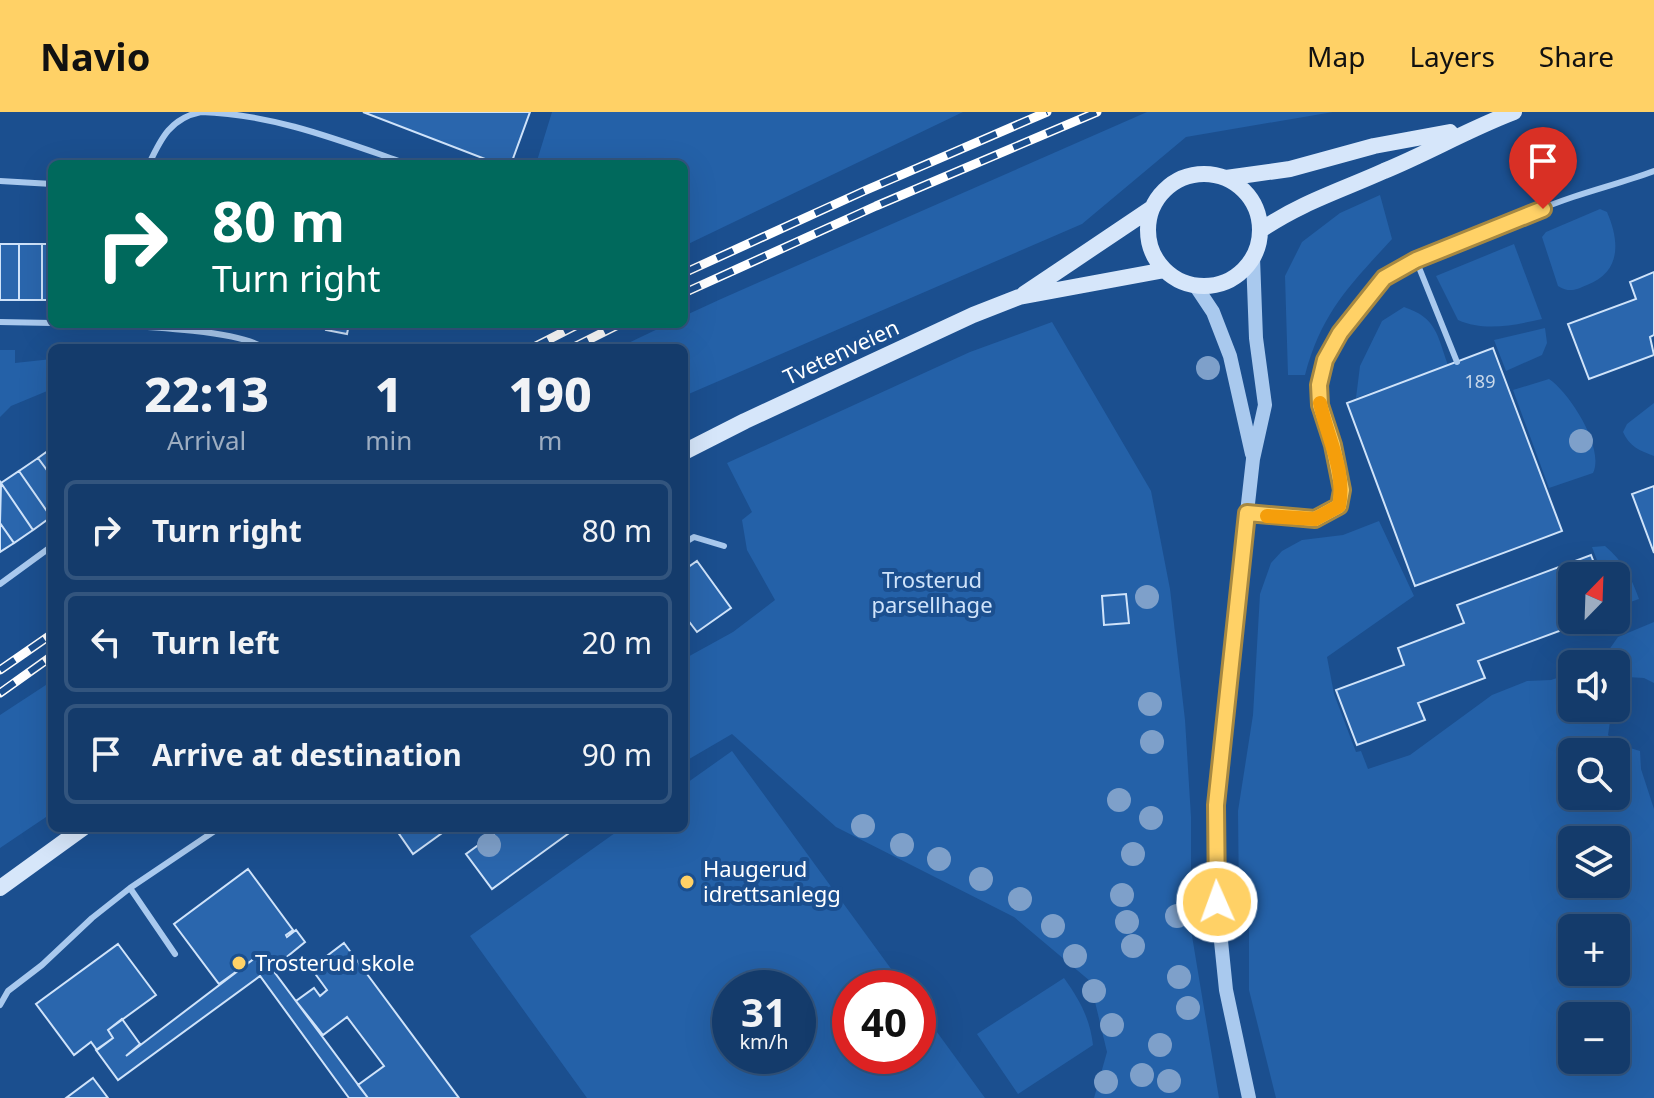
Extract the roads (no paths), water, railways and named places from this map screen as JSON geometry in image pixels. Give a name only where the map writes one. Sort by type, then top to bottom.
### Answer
[{"type":"main road","points":[[1261,230],[1284,214],[1333,191],[1385,171],[1471,128],[1514,112]]},
{"type":"main road","points":[[1226,178],[1290,169],[1374,146],[1471,128]]},
{"type":"main road","points":[[1209,174],[1226,178],[1241,186],[1252,199],[1258,214],[1261,230],[1253,258],[1243,271],[1229,281],[1212,286],[1179,280],[1165,270],[1150,247],[1148,234],[1152,208],[1175,181],[1192,175],[1209,174]]},
{"type":"main road","name":"Tvetenveien","points":[[1019,297],[1152,208]]},
{"type":"main road","name":"Tvetenveien","points":[[688,450],[973,315],[1019,297],[1165,270]]},
{"type":"main road","points":[[0,888],[77,832]]},
{"type":"street","points":[[1249,1098],[1226,990],[1215,858],[1216,805],[1224,718],[1253,459],[1265,405],[1256,338],[1253,258]]},
{"type":"street","points":[[1195,285],[1213,312],[1230,356],[1253,459]]},
{"type":"lane","points":[[151,160],[169,128],[187,115],[201,112],[230,113],[290,125],[396,160]]},
{"type":"lane","points":[[1247,513],[1315,519],[1339,506],[1342,490],[1333,445],[1320,405],[1319,385],[1325,360],[1340,333],[1384,278],[1416,260],[1570,198],[1654,171]]},
{"type":"lane","points":[[0,181],[48,184]]},
{"type":"lane","points":[[1416,260],[1457,362]]},
{"type":"lane","points":[[0,322],[48,323]]},
{"type":"lane","points":[[142,328],[220,334],[256,344]]},
{"type":"lane","points":[[688,541],[694,537],[724,546]]},
{"type":"lane","points":[[0,584],[48,549]]},
{"type":"lane","points":[[0,1005],[8,991],[130,888],[213,832]]},
{"type":"lane","points":[[130,888],[175,954]]},
{"type":"railway","points":[[688,271],[1047,112]]},
{"type":"railway","points":[[688,291],[876,206],[1097,112]]},
{"type":"railway","points":[[540,344],[571,328]]},
{"type":"railway","points":[[580,344],[612,328]]},
{"type":"railway","points":[[0,670],[48,637]]},
{"type":"railway","points":[[0,693],[48,659]]},
{"type":"place","name":"Haugerud idrettsanlegg","points":[[687,882]]},
{"type":"place","name":"Trosterud skole","points":[[239,963]]},
{"type":"park label","name":"Trosterud parsellhage","points":[[932,592]]}]
